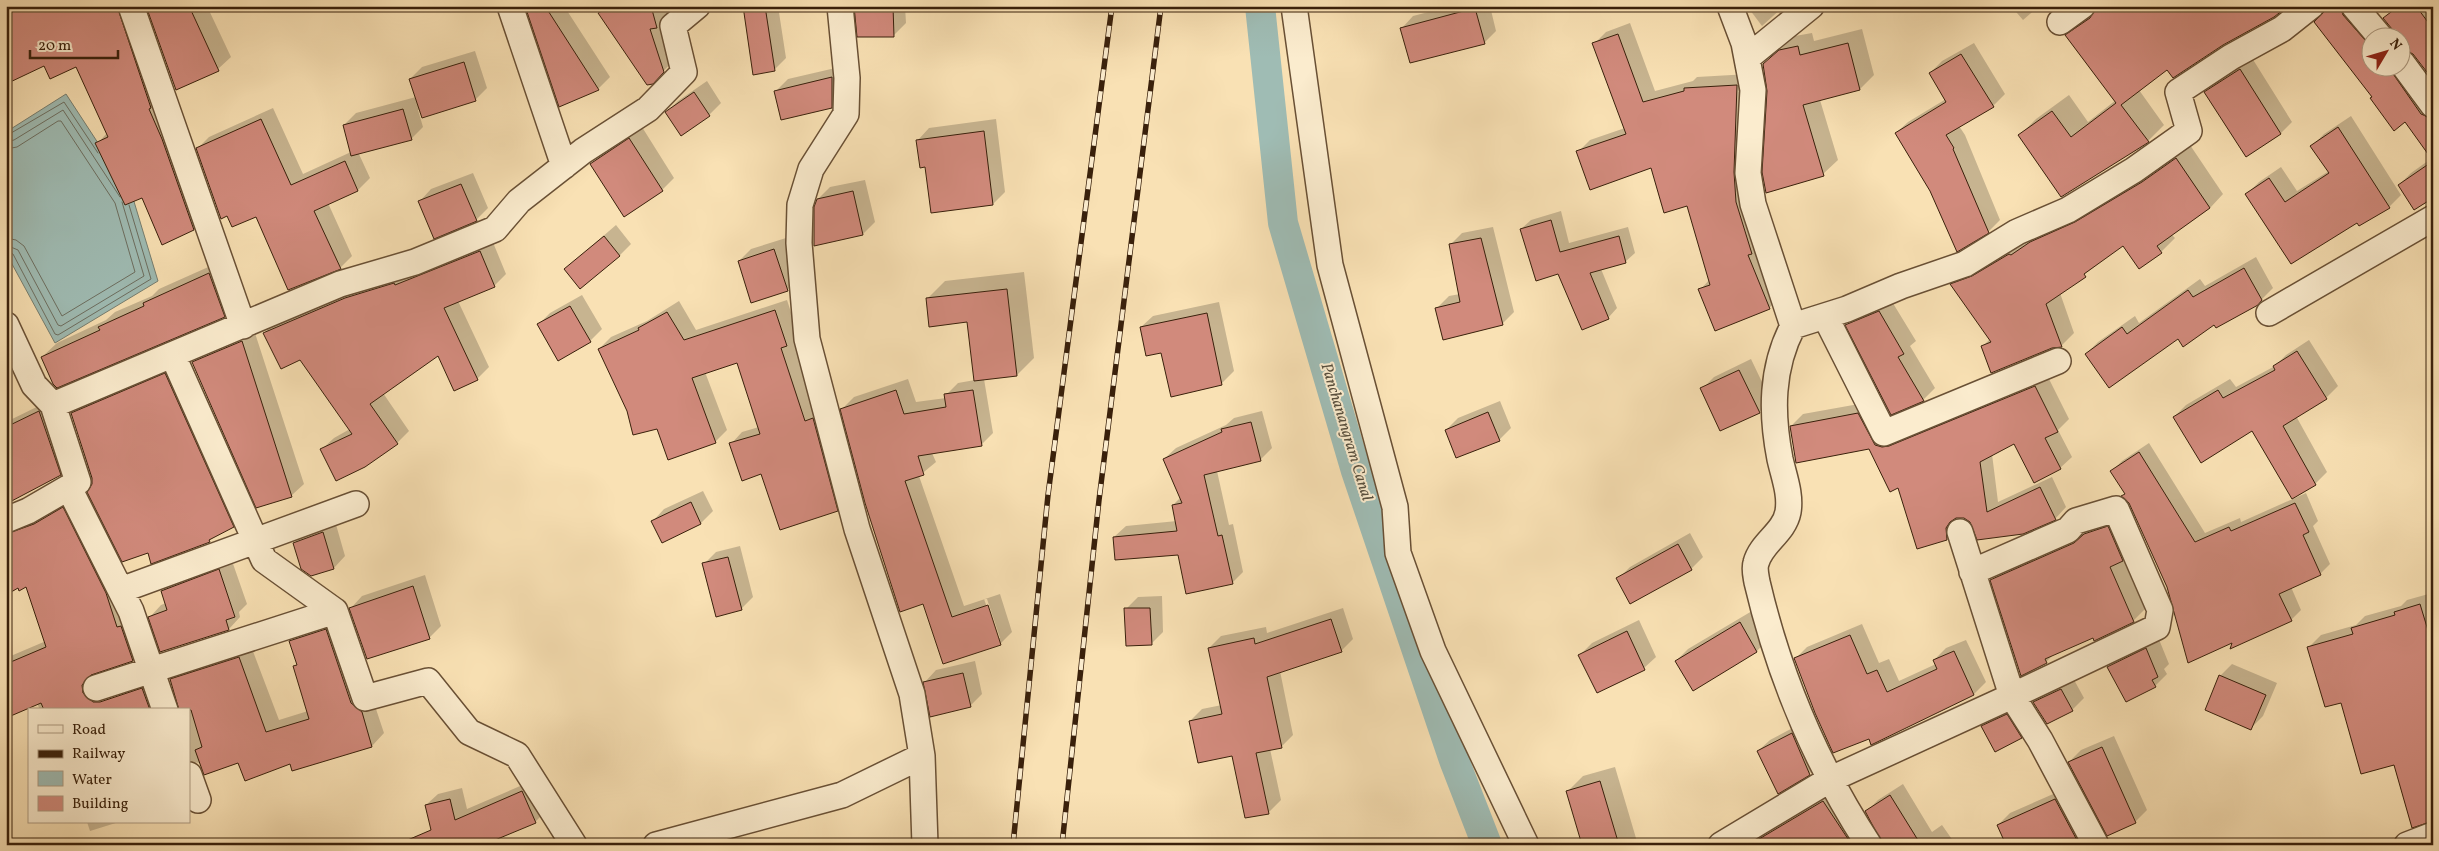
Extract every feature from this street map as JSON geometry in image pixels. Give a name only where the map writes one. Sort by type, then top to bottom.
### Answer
[{"type":"street","points":[[131,6],[243,326]]},
{"type":"street","points":[[510,6],[564,166]]},
{"type":"street","points":[[53,404],[173,356],[340,284],[415,262],[495,229],[519,201],[564,166],[648,109],[684,72],[673,26],[697,6]]},
{"type":"street","points":[[840,6],[847,78],[846,114],[811,169],[800,205],[799,243],[808,339],[857,529],[912,694],[922,756],[925,845]]},
{"type":"street","points":[[1294,6],[1330,265],[1396,508],[1398,554],[1433,651],[1526,845]]},
{"type":"street","points":[[1730,6],[1744,44],[1752,90],[1748,173],[1752,196],[1793,326]]},
{"type":"street","points":[[1747,58],[1811,6]]},
{"type":"street","points":[[2060,22],[2082,6]]},
{"type":"street","points":[[1869,845],[1829,780],[1785,682],[1762,604],[1755,565],[1758,556],[1781,528],[1788,513],[1788,494],[1780,457],[1774,412],[1774,385],[1784,342],[1793,326],[1965,264],[2017,232],[2068,210],[2134,170],[2189,131],[2178,92],[2231,57],[2282,29],[2311,6]]},
{"type":"street","points":[[2354,6],[2373,28]]},
{"type":"street","points":[[2412,77],[2433,105]]},
{"type":"street","points":[[2269,312],[2433,218]]},
{"type":"street","points":[[1825,316],[1884,433],[2058,361]]},
{"type":"street","points":[[6,325],[34,385],[53,404],[78,482],[28,511],[6,520]]},
{"type":"street","points":[[173,356],[264,560],[335,611],[365,698],[428,681],[469,732],[517,755],[574,845]]},
{"type":"street","points":[[69,488],[131,610],[164,708]]},
{"type":"street","points":[[121,590],[356,504]]},
{"type":"street","points":[[1721,845],[1829,780],[2156,627],[2160,610],[2116,509],[2076,521],[2068,530],[1972,572]]},
{"type":"street","points":[[1960,532],[2012,696],[2040,740],[2096,845]]},
{"type":"street","points":[[96,688],[335,611]]},
{"type":"street","points":[[656,845],[713,828],[842,795],[922,756]]},
{"type":"street","points":[[190,778],[198,800]]},
{"type":"street","points":[[2407,845],[2433,835]]},
{"type":"water","points":[[66,94],[132,195],[158,281],[55,343],[6,253],[6,132]]},
{"type":"building","points":[[6,6],[117,6],[151,108],[149,109],[162,139],[194,230],[162,245],[142,198],[125,205],[95,143],[108,137],[76,67],[50,79],[44,66],[6,84]]},
{"type":"building","points":[[146,6],[189,6],[219,71],[176,90]]},
{"type":"building","points":[[525,6],[545,6],[599,90],[559,107]]},
{"type":"building","points":[[600,6],[651,6],[657,28],[650,29],[664,72],[653,84],[647,85],[598,13],[602,11]]},
{"type":"building","points":[[743,6],[765,6],[775,71],[753,75]]},
{"type":"building","points":[[854,6],[893,6],[894,37],[857,37]]},
{"type":"building","points":[[2096,6],[2288,6],[2274,17],[2223,45],[2173,78],[2167,70],[2121,105],[2149,142],[2061,197],[2018,135],[2052,111],[2071,137],[2116,103],[2065,35],[2090,18]]},
{"type":"building","points":[[2325,6],[2340,6],[2343,15],[2362,37],[2362,78],[2396,78],[2421,114],[2433,119],[2433,161],[2405,122],[2394,131],[2370,98],[2372,97],[2314,22],[2324,12]]},
{"type":"building","points":[[2399,6],[2416,6],[2433,29],[2433,80],[2412,54],[2412,28],[2391,28],[2383,18]]},
{"type":"building","points":[[1475,8],[1485,44],[1410,63],[1400,28]]},
{"type":"building","points":[[1618,34],[1643,102],[1684,91],[1684,88],[1737,85],[1734,172],[1736,202],[1752,254],[1748,255],[1770,309],[1715,331],[1698,289],[1710,285],[1687,206],[1664,213],[1651,168],[1590,190],[1576,151],[1626,134],[1592,43]]},
{"type":"building","points":[[1848,43],[1860,90],[1803,105],[1824,176],[1766,193],[1762,172],[1767,91],[1763,64],[1779,50],[1798,46],[1800,55]]},
{"type":"building","points":[[1961,54],[1994,107],[1946,135],[1954,148],[1989,233],[1957,252],[1930,191],[1895,133],[1946,102],[1929,73]]},
{"type":"building","points":[[464,62],[476,101],[422,118],[409,79]]},
{"type":"building","points":[[2240,69],[2281,134],[2246,157],[2204,92]]},
{"type":"building","points":[[832,77],[832,108],[781,120],[774,91]]},
{"type":"building","points":[[694,92],[710,116],[681,136],[665,112]]},
{"type":"building","points":[[403,109],[412,140],[351,156],[343,125]]},
{"type":"building","points":[[261,119],[291,185],[345,161],[358,191],[314,211],[341,269],[288,290],[256,217],[232,227],[227,216],[221,219],[196,148]]},
{"type":"building","points":[[2338,127],[2390,208],[2359,226],[2357,223],[2291,264],[2245,194],[2269,178],[2285,202],[2329,173],[2310,146]]},
{"type":"building","points":[[984,131],[993,205],[931,213],[925,167],[920,168],[916,140]]},
{"type":"building","points":[[629,138],[663,191],[624,217],[590,164]]},
{"type":"building","points":[[2176,158],[2210,208],[2157,246],[2162,253],[2139,269],[2123,246],[2084,274],[2086,277],[2046,304],[2062,347],[2052,348],[1991,373],[1981,346],[1991,342],[1950,284],[1972,276],[2009,254],[2011,255],[2030,242],[2075,222],[2142,182]]},
{"type":"building","points":[[2433,161],[2433,198],[2414,210],[2398,185]]},
{"type":"building","points":[[461,184],[477,221],[434,239],[418,201]]},
{"type":"building","points":[[853,191],[863,235],[814,246],[814,207],[817,199]]},
{"type":"building","points":[[1551,220],[1560,252],[1619,236],[1626,263],[1590,273],[1609,319],[1582,330],[1558,274],[1536,281],[1520,229]]},
{"type":"building","points":[[604,236],[620,256],[580,289],[564,269]]},
{"type":"building","points":[[1481,238],[1503,325],[1443,340],[1435,308],[1460,302],[1449,244]]},
{"type":"building","points":[[774,249],[788,291],[751,303],[738,261]]},
{"type":"building","points":[[480,251],[495,287],[444,308],[478,380],[454,391],[438,356],[370,404],[398,444],[365,467],[336,481],[320,449],[352,434],[300,360],[281,369],[263,333],[345,298],[394,283],[395,285]]},
{"type":"building","points":[[2244,268],[2262,300],[2258,305],[2216,328],[2214,325],[2183,347],[2178,339],[2109,388],[2085,354],[2122,327],[2127,334],[2188,290],[2193,297]]},
{"type":"building","points":[[209,273],[225,317],[57,388],[53,384],[41,357],[100,330],[98,327],[144,306],[143,303]]},
{"type":"building","points":[[1007,289],[1017,376],[974,381],[967,322],[929,327],[926,298]]},
{"type":"building","points":[[570,306],[591,342],[558,361],[537,324]]},
{"type":"building","points":[[775,310],[787,346],[781,348],[805,421],[813,418],[838,511],[780,530],[761,474],[742,481],[729,443],[760,434],[737,363],[692,378],[716,443],[668,460],[657,429],[633,435],[627,411],[598,349],[639,330],[638,328],[667,312],[684,340]]},
{"type":"building","points":[[1879,311],[1904,354],[1898,357],[1924,401],[1891,415],[1845,325]]},
{"type":"building","points":[[1207,313],[1222,385],[1171,397],[1161,353],[1146,356],[1140,327]]},
{"type":"building","points":[[242,341],[292,497],[256,508],[192,362]]},
{"type":"building","points":[[2297,351],[2327,399],[2283,426],[2316,485],[2292,499],[2252,431],[2201,463],[2173,417],[2218,390],[2223,398],[2275,370],[2273,366]]},
{"type":"building","points":[[1739,370],[1760,413],[1720,431],[1700,388]]},
{"type":"building","points":[[165,373],[234,527],[209,540],[210,542],[151,564],[148,553],[122,562],[87,492],[92,484],[92,478],[71,413]]},
{"type":"building","points":[[2035,386],[2058,432],[2045,438],[2061,469],[2034,483],[2014,444],[1980,462],[1987,512],[2040,487],[2056,520],[2023,534],[1977,540],[1970,522],[1964,518],[1956,518],[1946,528],[1947,540],[1917,549],[1898,488],[1890,492],[1869,449],[1796,463],[1790,426],[1858,413],[1875,445],[1889,446]]},
{"type":"building","points":[[896,390],[904,414],[946,407],[944,394],[973,390],[982,446],[918,456],[924,475],[905,481],[952,617],[988,605],[1001,645],[943,664],[923,604],[900,612],[865,503],[840,409]]},
{"type":"building","points":[[39,411],[61,475],[6,504],[6,427]]},
{"type":"building","points":[[1488,412],[1500,441],[1456,458],[1445,430]]},
{"type":"building","points":[[1251,422],[1261,461],[1204,475],[1218,536],[1222,535],[1233,584],[1186,594],[1178,555],[1115,560],[1113,537],[1177,531],[1172,505],[1182,503],[1163,459],[1222,432],[1221,429]]},
{"type":"building","points":[[2139,452],[2195,542],[2229,527],[2231,531],[2295,503],[2309,532],[2303,535],[2321,575],[2279,594],[2292,621],[2230,649],[2232,643],[2188,663],[2167,587],[2129,503],[2121,496],[2125,494],[2110,471]]},
{"type":"building","points":[[691,502],[701,524],[662,543],[651,521]]},
{"type":"building","points":[[63,507],[106,593],[117,627],[121,626],[133,661],[91,675],[82,685],[83,693],[93,702],[100,702],[142,688],[149,708],[43,708],[41,703],[6,718],[6,664],[46,647],[26,587],[19,591],[18,588],[6,595],[6,534],[34,524]]},
{"type":"building","points":[[2108,526],[2123,561],[2110,567],[2134,622],[2094,641],[2093,638],[2045,659],[2047,663],[2021,676],[1990,580],[2074,543],[2084,534]]},
{"type":"building","points":[[323,532],[334,569],[311,576],[301,569],[293,543]]},
{"type":"building","points":[[1678,544],[1692,570],[1630,604],[1616,578]]},
{"type":"building","points":[[728,557],[742,610],[716,617],[702,563]]},
{"type":"building","points":[[219,569],[235,617],[226,620],[229,630],[160,652],[148,617],[167,610],[161,591]]},
{"type":"building","points":[[413,586],[430,639],[367,659],[349,608]]},
{"type":"building","points":[[2420,604],[2433,647],[2433,821],[2412,828],[2394,765],[2361,774],[2341,703],[2325,707],[2307,647],[2353,634],[2351,628],[2395,615],[2394,612]]},
{"type":"building","points":[[1124,608],[1150,608],[1152,645],[1126,646]]},
{"type":"building","points":[[1331,619],[1342,652],[1267,677],[1282,748],[1256,753],[1269,814],[1245,818],[1232,756],[1198,763],[1189,721],[1222,714],[1208,648],[1254,638],[1255,644]]},
{"type":"building","points":[[1740,622],[1757,652],[1693,691],[1675,661]]},
{"type":"building","points":[[326,629],[351,703],[362,712],[372,747],[292,771],[290,764],[245,781],[238,763],[204,775],[195,750],[202,747],[191,710],[190,708],[178,708],[170,679],[239,657],[266,732],[309,719],[293,666],[297,665],[289,641]]},
{"type":"building","points":[[1627,631],[1645,670],[1597,693],[1578,655]]},
{"type":"building","points":[[1850,635],[1867,674],[1877,670],[1887,692],[1937,669],[1933,660],[1954,651],[1974,695],[1871,745],[1869,739],[1833,753],[1794,658]]},
{"type":"building","points":[[2146,648],[2158,677],[2152,680],[2156,687],[2126,702],[2107,667]]},
{"type":"building","points":[[963,673],[971,707],[930,717],[923,682]]},
{"type":"building","points":[[2219,675],[2266,695],[2251,730],[2205,710]]},
{"type":"building","points":[[2061,689],[2073,711],[2047,724],[2033,702]]},
{"type":"building","points":[[2007,714],[2022,738],[1995,752],[1981,726]]},
{"type":"building","points":[[1792,733],[1810,775],[1778,794],[1757,751]]},
{"type":"building","points":[[2102,747],[2136,823],[2107,836],[2068,762]]},
{"type":"building","points":[[1600,781],[1619,845],[1582,845],[1566,791]]},
{"type":"building","points":[[522,791],[536,823],[483,845],[396,845],[431,830],[425,805],[450,799],[455,820]]},
{"type":"building","points":[[1890,795],[1921,845],[1883,845],[1865,811]]},
{"type":"building","points":[[2055,799],[2079,844],[2006,845],[1997,825]]},
{"type":"building","points":[[1823,801],[1852,845],[1749,845]]},
{"type":"waterway","name":"Panchanangram Canal","points":[[1260,6],[1283,223],[1356,471],[1454,760],[1487,845]]},
{"type":"railway","points":[[1013,845],[1048,495],[1112,6]]},
{"type":"railway","points":[[1062,845],[1099,500],[1161,6]]}]
